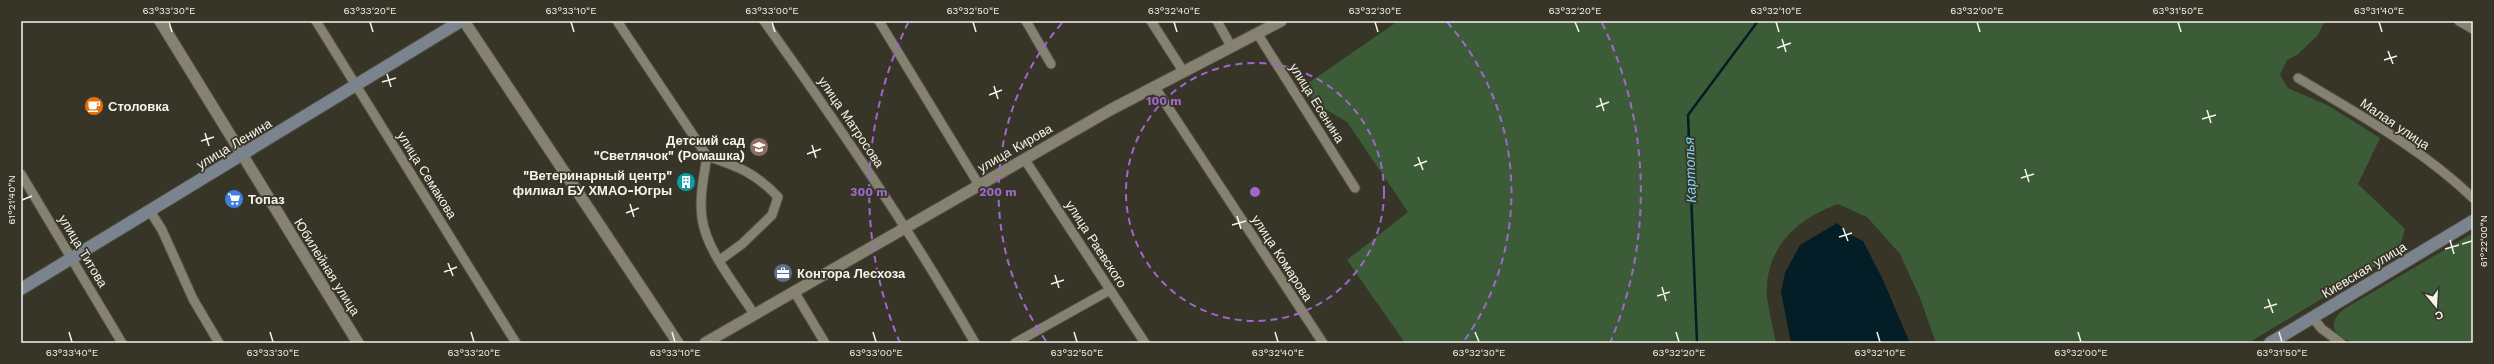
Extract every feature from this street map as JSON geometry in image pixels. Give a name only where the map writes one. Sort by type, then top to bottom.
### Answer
[{"type":"main road","name":"улица Ленина","points":[[21,289],[242,156],[460,21]]},
{"type":"main road","name":"Киевская улица","points":[[2270,343],[2473,221]]},
{"type":"street","name":"Юбилейная улица","points":[[160,21],[358,343]]},
{"type":"street","name":"улица Семакова","points":[[316,21],[516,343]]},
{"type":"street","points":[[464,21],[678,343]]},
{"type":"street","points":[[617,21],[707,156],[737,166],[763,181],[778,197],[772,215],[742,244],[720,260]]},
{"type":"street","name":"улица Матросова","points":[[764,21],[828,110],[906,227],[975,343]]},
{"type":"street","points":[[879,21],[979,185]]},
{"type":"street","points":[[1026,21],[1051,64]]},
{"type":"street","points":[[1151,21],[1183,71]]},
{"type":"street","points":[[1216,21],[1231,46]]},
{"type":"street","name":"улица Кирова","points":[[705,343],[1154,86],[1281,21]]},
{"type":"street","points":[[2459,21],[2473,29]]},
{"type":"street","name":"улица Есенина","points":[[1257,33],[1355,188]]},
{"type":"street","name":"Малая улица","points":[[2298,78],[2380,127],[2447,175],[2473,198]]},
{"type":"street","name":"улица Комарова","points":[[1154,86],[1323,343]]},
{"type":"street","points":[[707,156],[701,195],[702,218],[705,231],[720,260],[754,314]]},
{"type":"street","name":"улица Раевского","points":[[1025,160],[1146,343]]},
{"type":"street","name":"улица Титова","points":[[21,174],[122,343]]},
{"type":"street","points":[[150,211],[164,235],[193,299],[219,343]]},
{"type":"street","points":[[1015,343],[1110,290]]},
{"type":"street","points":[[794,291],[825,343]]},
{"type":"street","points":[[2312,317],[2322,329],[2341,343]]},
{"type":"green space","points":[[1398,21],[2325,21],[2318,35],[2297,55],[2287,60],[2280,75],[2288,88],[2329,106],[2380,138],[2358,184],[2405,229],[2398,253],[2248,343],[1936,343],[1920,298],[1900,254],[1867,217],[1838,204],[1823,210],[1796,227],[1777,250],[1771,264],[1767,280],[1767,297],[1776,343],[1405,343],[1347,260],[1408,212],[1347,122],[1313,102],[1307,84]]},
{"type":"green space","points":[[2473,233],[2473,343],[2361,344],[2350,341],[2338,335],[2334,326],[2335,320],[2344,309]]},
{"type":"water","points":[[1837,223],[1849,234],[1863,241],[1883,280],[1910,343],[1791,343],[1781,292],[1785,273],[1800,245]]},
{"type":"waterway","name":"Картопья","points":[[1697,343],[1688,115],[1758,21]]},
{"type":"place","name":"Столовка","points":[[94,106]]},
{"type":"place","name":"Детский сад \"Светлячок\" (Ромашка)","points":[[759,147]]},
{"type":"place","name":"\"Ветеринарный центр\" филиал БУ ХМАО-Югры","points":[[686,182]]},
{"type":"place","name":"Топаз","points":[[234,199]]},
{"type":"place","name":"Контора Лесхоза","points":[[783,273]]}]
